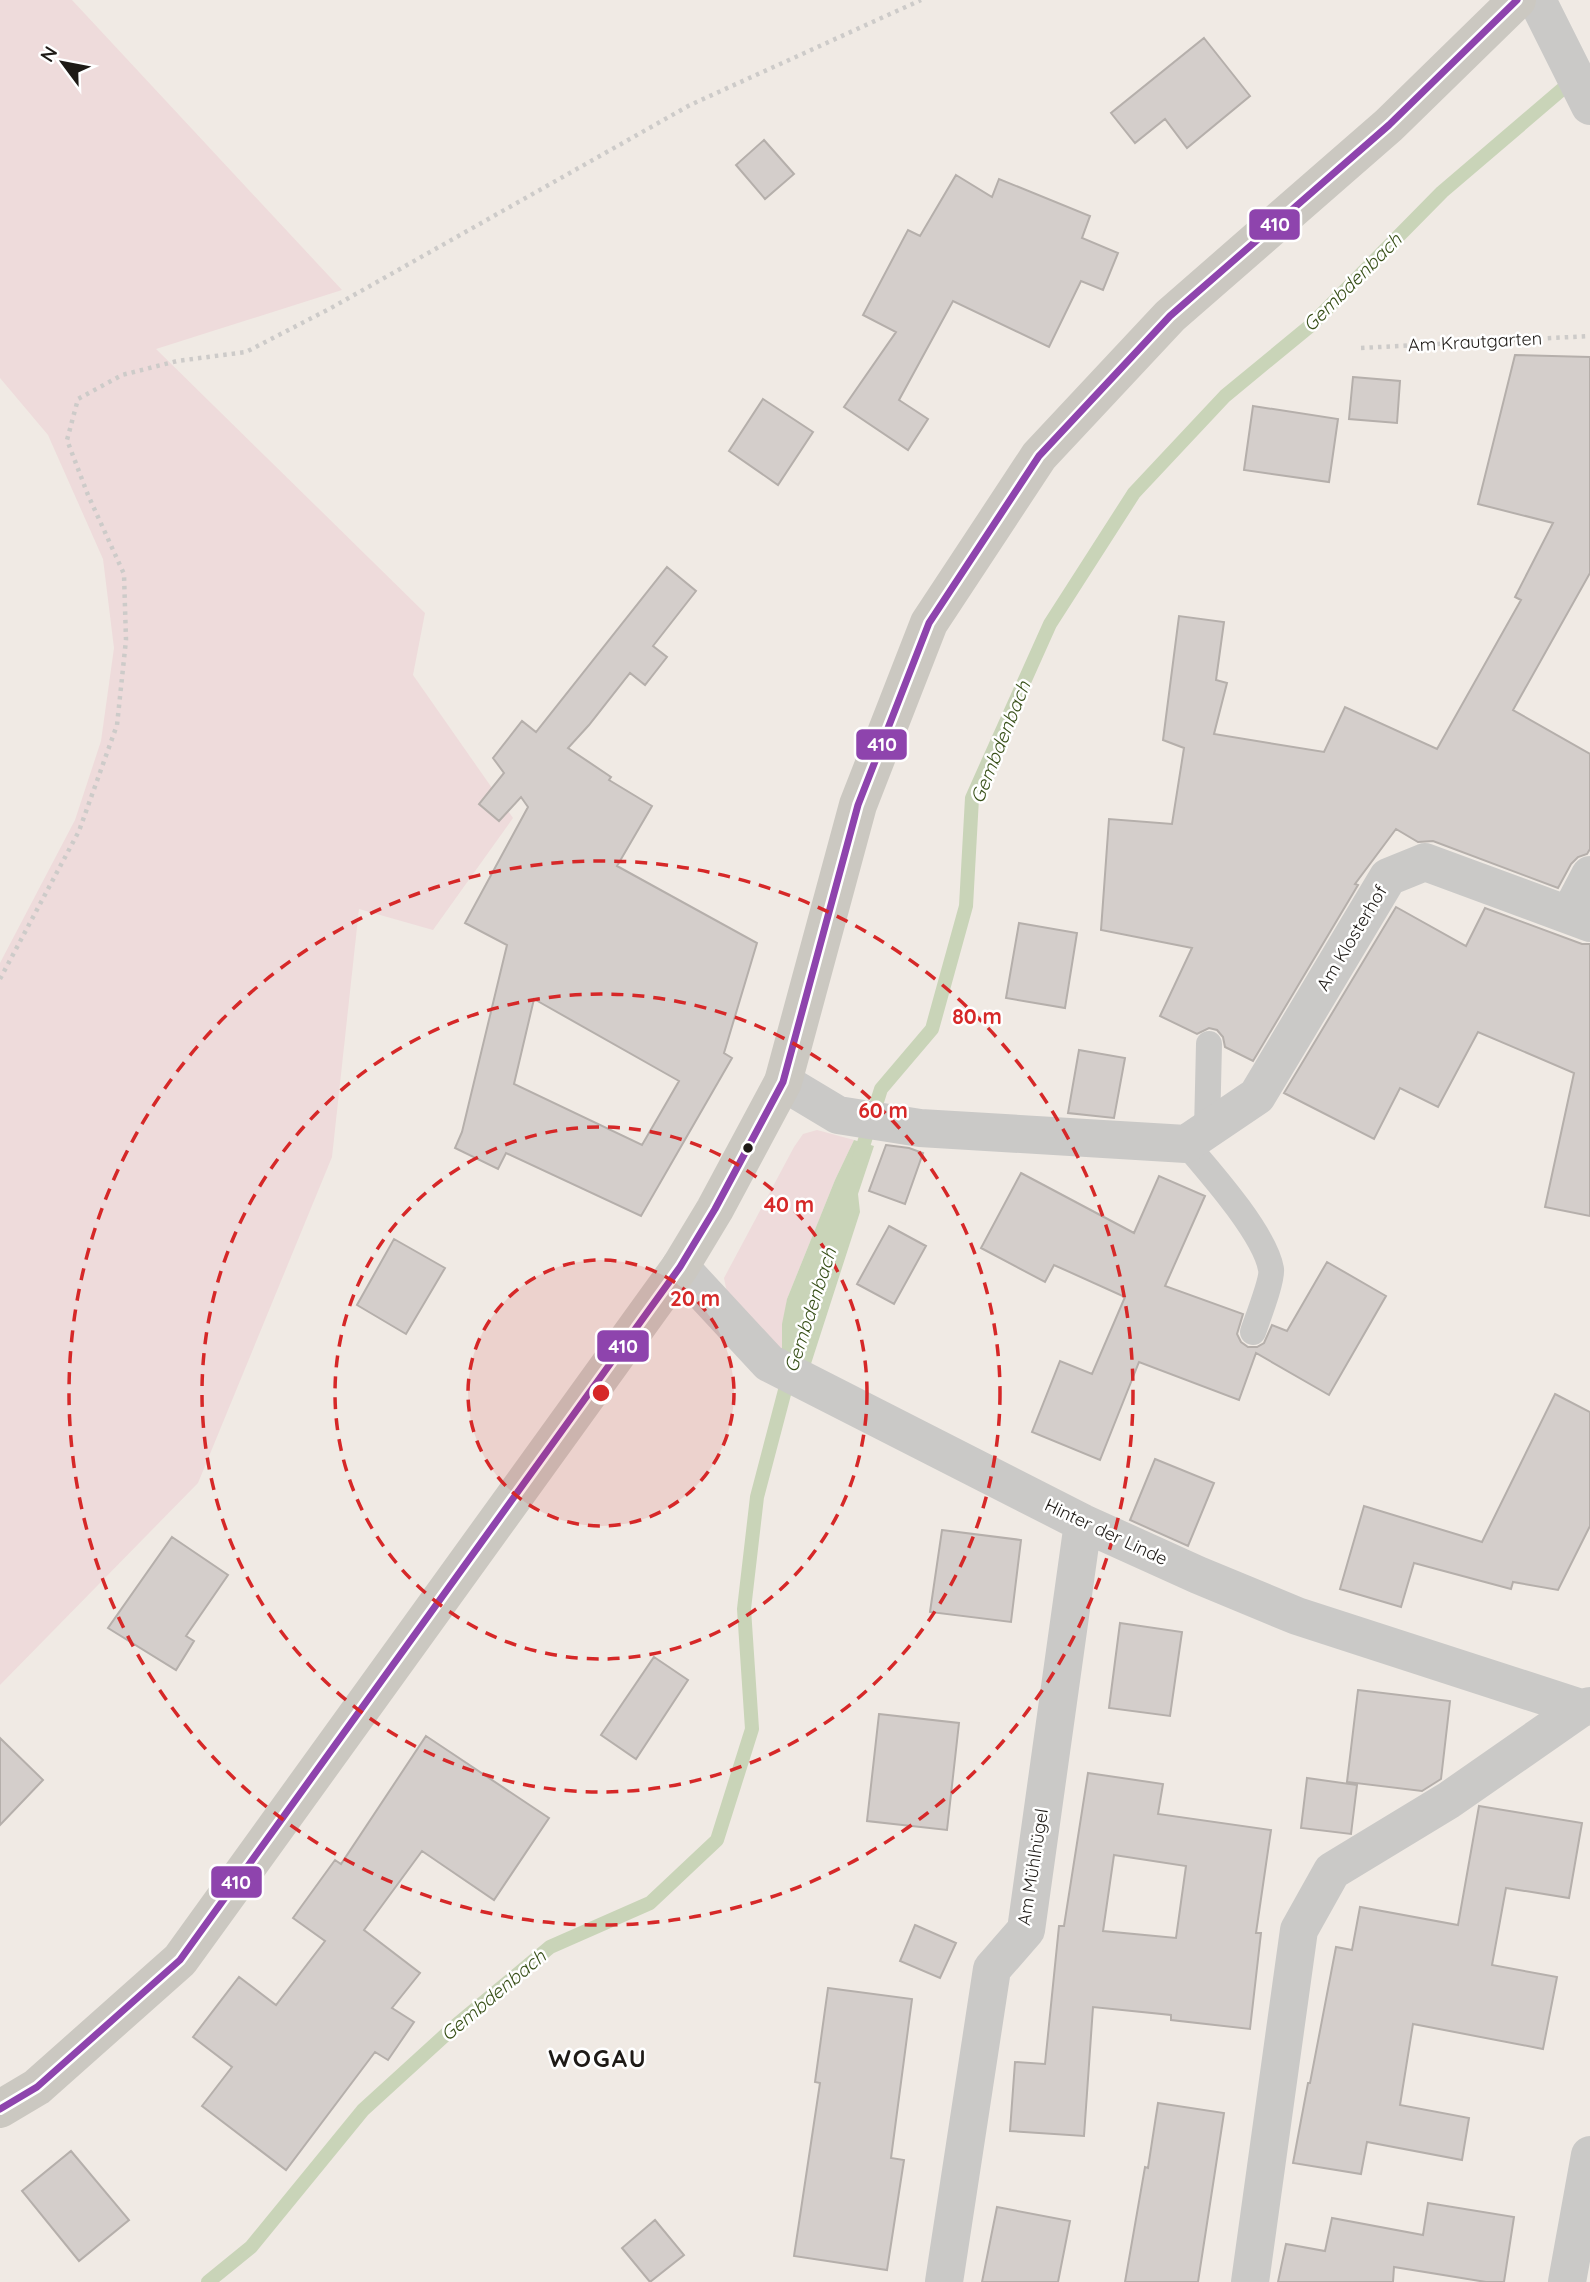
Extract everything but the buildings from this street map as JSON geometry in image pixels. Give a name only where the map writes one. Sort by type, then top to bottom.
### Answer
[{"type":"main road","points":[[0,2109],[37,2087],[180,1960],[680,1266],[715,1209],[783,1082],[858,805],[929,622],[1039,456],[1170,316],[1389,125],[1517,0]]},
{"type":"street","points":[[1537,0],[1590,106]]},
{"type":"street","name":"Am Klosterhof","points":[[1197,1137],[1257,1096],[1388,877],[1425,862],[1580,919]]},
{"type":"street","points":[[1580,919],[1590,875]]},
{"type":"street","points":[[783,1082],[838,1115],[920,1128],[1197,1137]]},
{"type":"street","name":"Hinter der Linde","points":[[680,1266],[769,1363],[1083,1523],[1297,1616],[1586,1707]]},
{"type":"street","name":"Am Mühlhügel","points":[[944,2282],[992,1969],[1026,1930],[1083,1523]]},
{"type":"street","points":[[1250,2282],[1299,1930],[1332,1871],[1450,1800],[1586,1707]]},
{"type":"street","points":[[1567,2282],[1590,2155]]},
{"type":"lane","points":[[1209,1044],[1197,1137],[1217,1180],[1261,1241],[1272,1271],[1253,1332]]},
{"type":"path","points":[[0,979],[79,831],[117,725],[126,640],[124,574],[88,495],[67,440],[78,399],[122,375],[177,361],[246,352],[331,308],[690,105],[920,0]]},
{"type":"path","name":"Am Krautgarten","points":[[1361,348],[1590,336]]},
{"type":"shaded area","points":[[0,0],[72,0],[342,290],[156,349],[425,613],[413,675],[513,818],[433,930],[359,909],[332,1157],[198,1483],[0,1685],[0,963],[75,820],[101,741],[114,648],[103,559],[48,435],[0,378]]},
{"type":"shaded area","points":[[817,1130],[854,1140],[787,1299],[782,1355],[729,1303],[724,1278],[794,1147],[803,1134]]},
{"type":"water","points":[[854,1140],[874,1146],[858,1194],[860,1212],[809,1370],[782,1355],[782,1324],[787,1299]]},
{"type":"waterway","name":"Gembdenbach","points":[[859,1159],[881,1089],[932,1029],[966,906],[972,798],[1050,624],[1134,493],[1225,396],[1310,326],[1442,192],[1573,80]]},
{"type":"waterway","name":"Gembdenbach","points":[[208,2282],[251,2247],[363,2110],[454,2027],[550,1947],[650,1903],[717,1840],[752,1729],[744,1609],[757,1497],[789,1375]]},
{"type":"transit line","name":"410","points":[[0,2109],[37,2087],[180,1960],[680,1267],[715,1209],[783,1082],[858,805],[929,623],[1039,456],[1170,316],[1389,125],[1517,0]]},
{"type":"district","name":"WOGAU","points":[[598,2059]]}]
